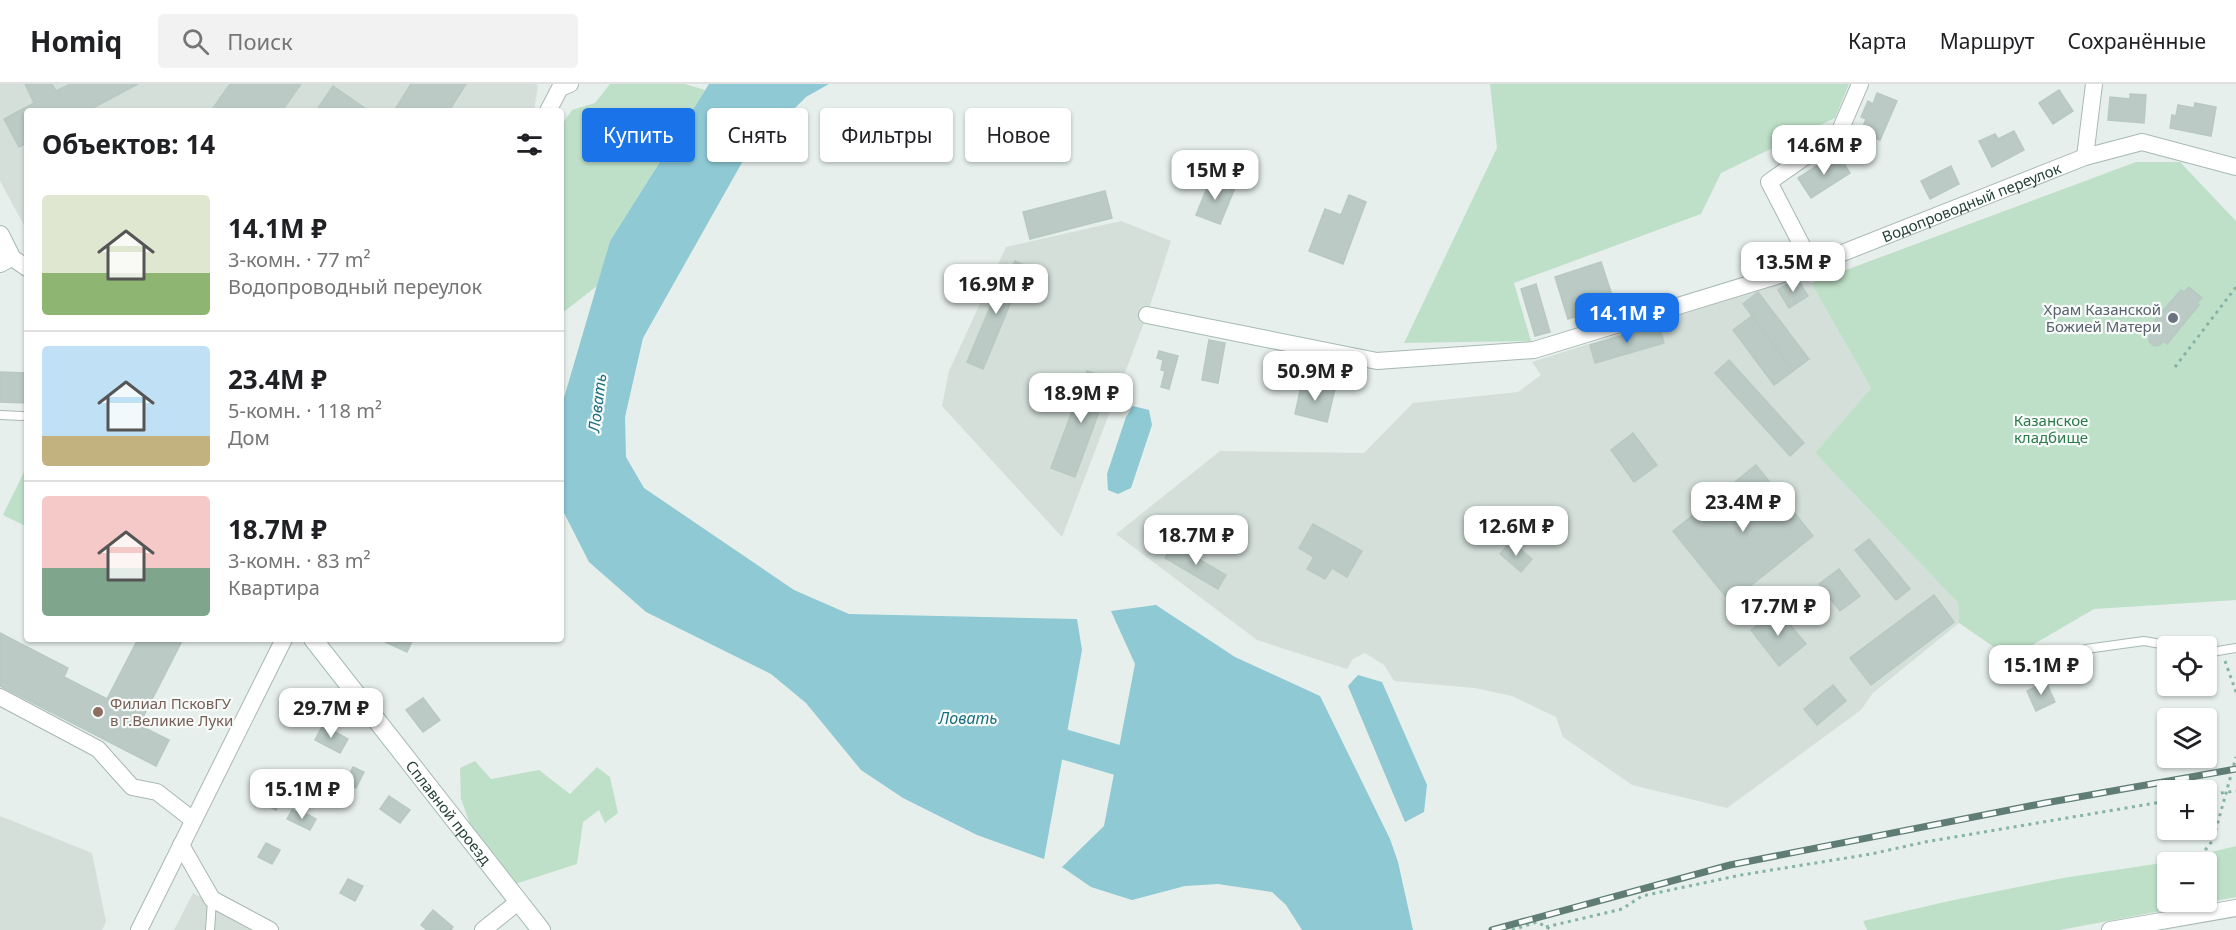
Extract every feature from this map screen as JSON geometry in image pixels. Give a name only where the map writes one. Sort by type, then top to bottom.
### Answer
[{"type":"street","points":[[1812,265],[1769,182],[1839,133],[1860,84]]},
{"type":"street","points":[[2085,157],[2094,84]]},
{"type":"street","points":[[550,108],[561,85]]},
{"type":"street","name":"Водопроводный переулок","points":[[1146,315],[1377,361],[1534,350],[1812,265],[2085,157],[2142,142],[2236,167]]},
{"type":"street","points":[[0,235],[6,260],[24,267]]},
{"type":"street","points":[[139,930],[282,642]]},
{"type":"street","name":"Сплавной проезд","points":[[315,642],[541,930]]},
{"type":"street","points":[[0,697],[98,749],[132,787],[157,792],[193,820]]},
{"type":"street","points":[[181,845],[212,899],[270,930]]},
{"type":"street","points":[[483,930],[518,902]]},
{"type":"street","points":[[2110,930],[2236,908]]},
{"type":"lane","points":[[0,416],[22,416]]},
{"type":"lane","points":[[2025,669],[2086,649],[2144,641],[2157,643]]},
{"type":"lane","points":[[2217,652],[2236,648]]},
{"type":"lane","points":[[210,930],[212,899]]},
{"type":"path","points":[[2175,366],[2236,287]]},
{"type":"path","points":[[2222,651],[2236,692]]},
{"type":"path","points":[[2204,852],[2213,840],[2236,757]]},
{"type":"path","points":[[2217,793],[2236,791]]},
{"type":"path","points":[[1546,927],[1622,909],[1642,896],[1720,879],[2157,803]]},
{"type":"path","points":[[1512,930],[1537,922],[1552,930]]},
{"type":"shaded area","points":[[0,84],[538,85],[534,108],[24,108],[24,225],[0,181]]},
{"type":"shaded area","points":[[1121,221],[1171,241],[1147,315],[1062,537],[942,406],[949,371],[1006,247]]},
{"type":"shaded area","points":[[1802,276],[1811,283],[1871,388],[1815,453],[1958,603],[1959,623],[1873,693],[1861,710],[1727,808],[1632,785],[1563,737],[1556,717],[1512,696],[1475,688],[1394,681],[1384,665],[1365,653],[1353,659],[1347,669],[1257,640],[1116,534],[1220,451],[1364,453],[1413,403],[1518,392],[1541,375],[1532,362]]},
{"type":"shaded area","points":[[0,816],[92,853],[106,922],[102,930],[0,930]]},
{"type":"shaded area","points":[[193,893],[262,930],[174,930]]},
{"type":"green space","points":[[610,84],[685,84],[705,90],[694,108],[582,108],[582,162],[660,162],[610,241],[597,286],[564,312],[564,122],[572,110],[595,103]]},
{"type":"green space","points":[[1490,84],[1849,84],[1835,118],[1721,173],[1701,214],[1514,283],[1531,341],[1404,343],[1497,148]]},
{"type":"green space","name":"Казанское кладбище","points":[[2136,162],[2180,162],[2236,221],[2236,600],[2094,609],[2010,658],[1959,623],[1958,603],[1815,453],[1871,388],[1811,283]]},
{"type":"green space","points":[[24,472],[24,526],[3,515]]},
{"type":"green space","points":[[475,761],[491,779],[539,770],[570,794],[597,767],[610,777],[618,813],[605,823],[599,810],[583,822],[577,864],[515,884],[470,824],[461,799],[460,768]]},
{"type":"green space","points":[[2236,846],[2236,897],[2217,901],[2217,852],[2212,852]]},
{"type":"green space","points":[[2157,864],[2157,912],[2060,930],[1867,930],[1863,921],[1949,901],[2063,878]]},
{"type":"water","name":"Ловать","points":[[709,84],[829,84],[806,97],[795,108],[707,108],[707,162],[742,162],[643,338],[625,417],[626,457],[644,488],[794,590],[849,614],[1077,619],[1082,650],[1044,859],[977,835],[903,798],[861,770],[806,703],[771,674],[646,612],[589,562],[564,513],[564,398],[610,241],[660,162],[695,162],[694,108]]},
{"type":"water","points":[[1133,406],[1149,410],[1152,425],[1131,488],[1118,494],[1108,490],[1107,474],[1126,417]]},
{"type":"water","points":[[1156,605],[1235,657],[1320,696],[1390,839],[1398,862],[1413,930],[1302,930],[1286,905],[1272,892],[1218,884],[1185,886],[1132,900],[1091,887],[1062,867],[1104,826],[1135,664],[1111,611]]},
{"type":"water","points":[[1358,675],[1382,682],[1427,785],[1424,812],[1405,822],[1348,686]]},
{"type":"building","points":[[25,84],[52,84],[56,91],[70,84],[138,84],[93,108],[25,108],[34,103]]},
{"type":"building","points":[[230,84],[301,84],[284,108],[213,108]]},
{"type":"building","points":[[411,84],[466,84],[451,108],[396,108]]},
{"type":"building","points":[[333,86],[365,108],[318,108]]},
{"type":"building","points":[[2059,90],[2073,111],[2053,124],[2039,103]]},
{"type":"building","points":[[1877,93],[1897,101],[1880,140],[1861,132],[1866,119],[1861,117],[1868,101],[1873,104]]},
{"type":"building","points":[[2130,94],[2146,95],[2144,123],[2108,120],[2110,97],[2130,99]]},
{"type":"building","points":[[2195,103],[2216,107],[2211,136],[2170,128],[2172,115],[2176,116],[2178,105],[2194,108]]},
{"type":"building","points":[[24,108],[24,144],[19,147],[4,119]]},
{"type":"building","points":[[2014,131],[2024,150],[1992,167],[1979,141],[1995,134],[1998,139]]},
{"type":"building","points":[[1837,153],[1850,173],[1811,198],[1798,178]]},
{"type":"building","points":[[1951,166],[1959,184],[1930,199],[1921,181]]},
{"type":"building","points":[[1211,178],[1235,188],[1220,224],[1196,215]]},
{"type":"building","points":[[1105,191],[1112,218],[1030,239],[1023,212]]},
{"type":"building","points":[[1349,195],[1366,202],[1343,264],[1309,251],[1325,209],[1341,215]]},
{"type":"building","points":[[1015,261],[1026,266],[983,369],[967,362],[1007,267],[1012,268]]},
{"type":"building","points":[[1601,262],[1615,304],[1568,319],[1555,277]]},
{"type":"building","points":[[1797,278],[1808,296],[1789,308],[1778,290]]},
{"type":"building","points":[[1536,284],[1550,332],[1535,336],[1521,289]]},
{"type":"building","name":"Храм Казанской Божией Матери","points":[[2189,287],[2202,298],[2197,303],[2199,305],[2167,344],[2163,341],[2160,345],[2154,346],[2149,342],[2149,336],[2153,332],[2148,328],[2181,290],[2184,292]]},
{"type":"building","points":[[1758,292],[1809,359],[1793,371],[1743,304]]},
{"type":"building","points":[[1752,316],[1793,371],[1774,385],[1733,330]]},
{"type":"building","points":[[1659,325],[1664,343],[1595,363],[1590,345]]},
{"type":"building","points":[[1209,340],[1225,343],[1218,383],[1202,380]]},
{"type":"building","points":[[1159,351],[1178,356],[1169,389],[1161,387],[1165,371],[1161,370],[1163,360],[1157,358]]},
{"type":"building","points":[[1729,360],[1804,443],[1790,456],[1715,373]]},
{"type":"building","points":[[1087,371],[1111,379],[1075,477],[1051,468]]},
{"type":"building","points":[[0,372],[24,373],[24,403],[0,402]]},
{"type":"building","points":[[1302,382],[1335,389],[1327,422],[1295,414]]},
{"type":"building","points":[[1633,433],[1657,465],[1634,482],[1611,450]]},
{"type":"building","points":[[1756,465],[1813,536],[1730,602],[1673,531]]},
{"type":"building","points":[[1313,524],[1362,551],[1347,577],[1332,568],[1325,579],[1307,569],[1314,557],[1299,548]]},
{"type":"building","points":[[1869,539],[1910,589],[1896,600],[1855,550]]},
{"type":"building","points":[[1511,541],[1532,559],[1521,572],[1500,554]]},
{"type":"building","points":[[1173,544],[1226,575],[1218,589],[1165,558]]},
{"type":"building","points":[[1839,569],[1860,596],[1840,611],[1819,584]]},
{"type":"building","points":[[1934,595],[1954,622],[1871,685],[1850,658]]},
{"type":"building","points":[[1777,609],[1806,644],[1779,666],[1751,630]]},
{"type":"building","name":"Филиал ПсковГУ в г.Великие Луки","points":[[0,633],[68,668],[64,677],[107,699],[136,642],[181,642],[139,725],[169,740],[156,766],[0,686]]},
{"type":"building","points":[[385,642],[412,642],[407,652]]},
{"type":"building","points":[[2046,682],[2055,702],[2036,711],[2027,691]]},
{"type":"building","points":[[1833,685],[1846,701],[1817,725],[1804,709]]},
{"type":"building","points":[[423,698],[440,720],[423,732],[406,710]]},
{"type":"building","points":[[323,725],[348,739],[340,753],[315,740]]},
{"type":"building","points":[[353,767],[364,772],[356,788],[346,782]]},
{"type":"building","points":[[291,773],[308,782],[300,796],[283,787]]},
{"type":"building","points":[[265,793],[280,801],[276,810],[260,802]]},
{"type":"building","points":[[389,796],[410,810],[400,823],[380,809]]},
{"type":"building","points":[[292,810],[305,817],[307,814],[316,819],[310,830],[287,819]]},
{"type":"building","points":[[266,843],[280,850],[272,864],[258,857]]},
{"type":"building","points":[[348,879],[363,886],[355,901],[340,893]]},
{"type":"building","points":[[433,910],[453,927],[451,930],[427,930],[421,925]]},
{"type":"waterway","name":"Ловать","points":[[1025,733],[1155,771]]},
{"type":"railway","points":[[1492,930],[1730,865],[2045,803],[2236,769]]},
{"type":"place","name":"Храм Казанской Божией Матери","points":[[2173,318]]},
{"type":"place","name":"Филиал ПсковГУ в г.Великие Луки","points":[[98,712]]}]
